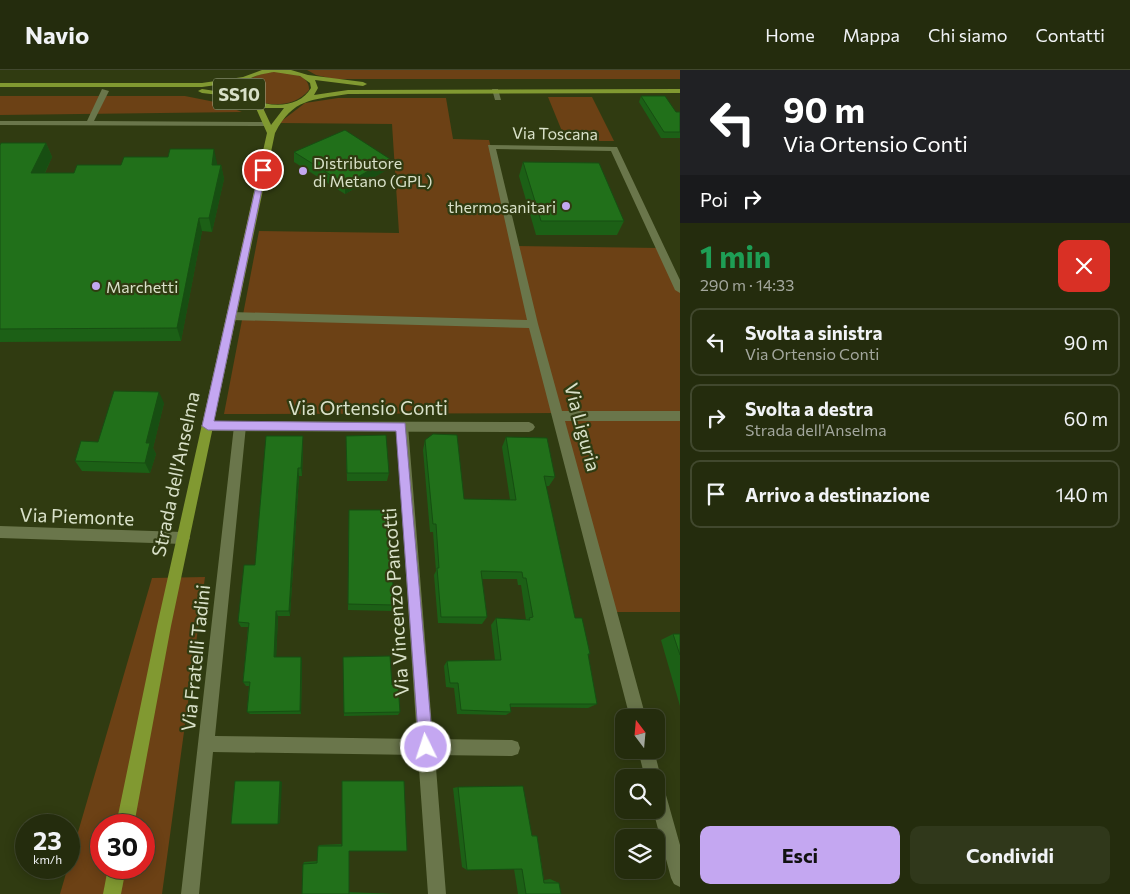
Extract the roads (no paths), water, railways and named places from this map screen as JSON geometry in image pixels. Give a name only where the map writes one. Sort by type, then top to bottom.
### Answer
[{"type":"main road","name":"SS10","points":[[0,85],[202,85],[244,79],[263,71],[286,70],[296,71],[308,77],[360,84],[680,84]]},
{"type":"main road","points":[[305,99],[314,88],[308,77]]},
{"type":"main road","name":"SS10","points":[[243,98],[238,89],[244,79]]},
{"type":"main road","name":"SS10","points":[[0,91],[213,91],[243,98],[258,105],[276,106],[348,92],[496,94],[680,90]]},
{"type":"main road","name":"Strada dell'Anselma","points":[[127,814],[269,129],[293,104]]},
{"type":"main road","points":[[258,105],[269,129]]},
{"type":"main road","points":[[112,894],[115,879]]},
{"type":"street","points":[[89,124],[105,91]]},
{"type":"street","points":[[0,124],[89,124],[269,129]]},
{"type":"street","name":"Via Toscana","points":[[491,147],[614,149],[680,290]]},
{"type":"street","name":"Via Liguria","points":[[491,147],[533,324],[636,709]]},
{"type":"street","points":[[231,316],[533,324]]},
{"type":"street","points":[[558,416],[680,416]]},
{"type":"street","name":"Via Ortensio Conti","points":[[208,426],[529,427]]},
{"type":"street","name":"Via Fratelli Tadini","points":[[190,894],[240,426]]},
{"type":"street","name":"Via Vincenzo Pancotti","points":[[402,426],[438,894]]},
{"type":"street","name":"Via Piemonte","points":[[0,532],[183,538]]},
{"type":"street","points":[[206,744],[512,748]]},
{"type":"street","points":[[664,819],[680,878]]},
{"type":"place","name":"Distributore di Metano (GPL)","points":[[303,171]]},
{"type":"place","name":"thermosanitari","points":[[566,206]]},
{"type":"place","name":"Marchetti","points":[[96,286]]}]
